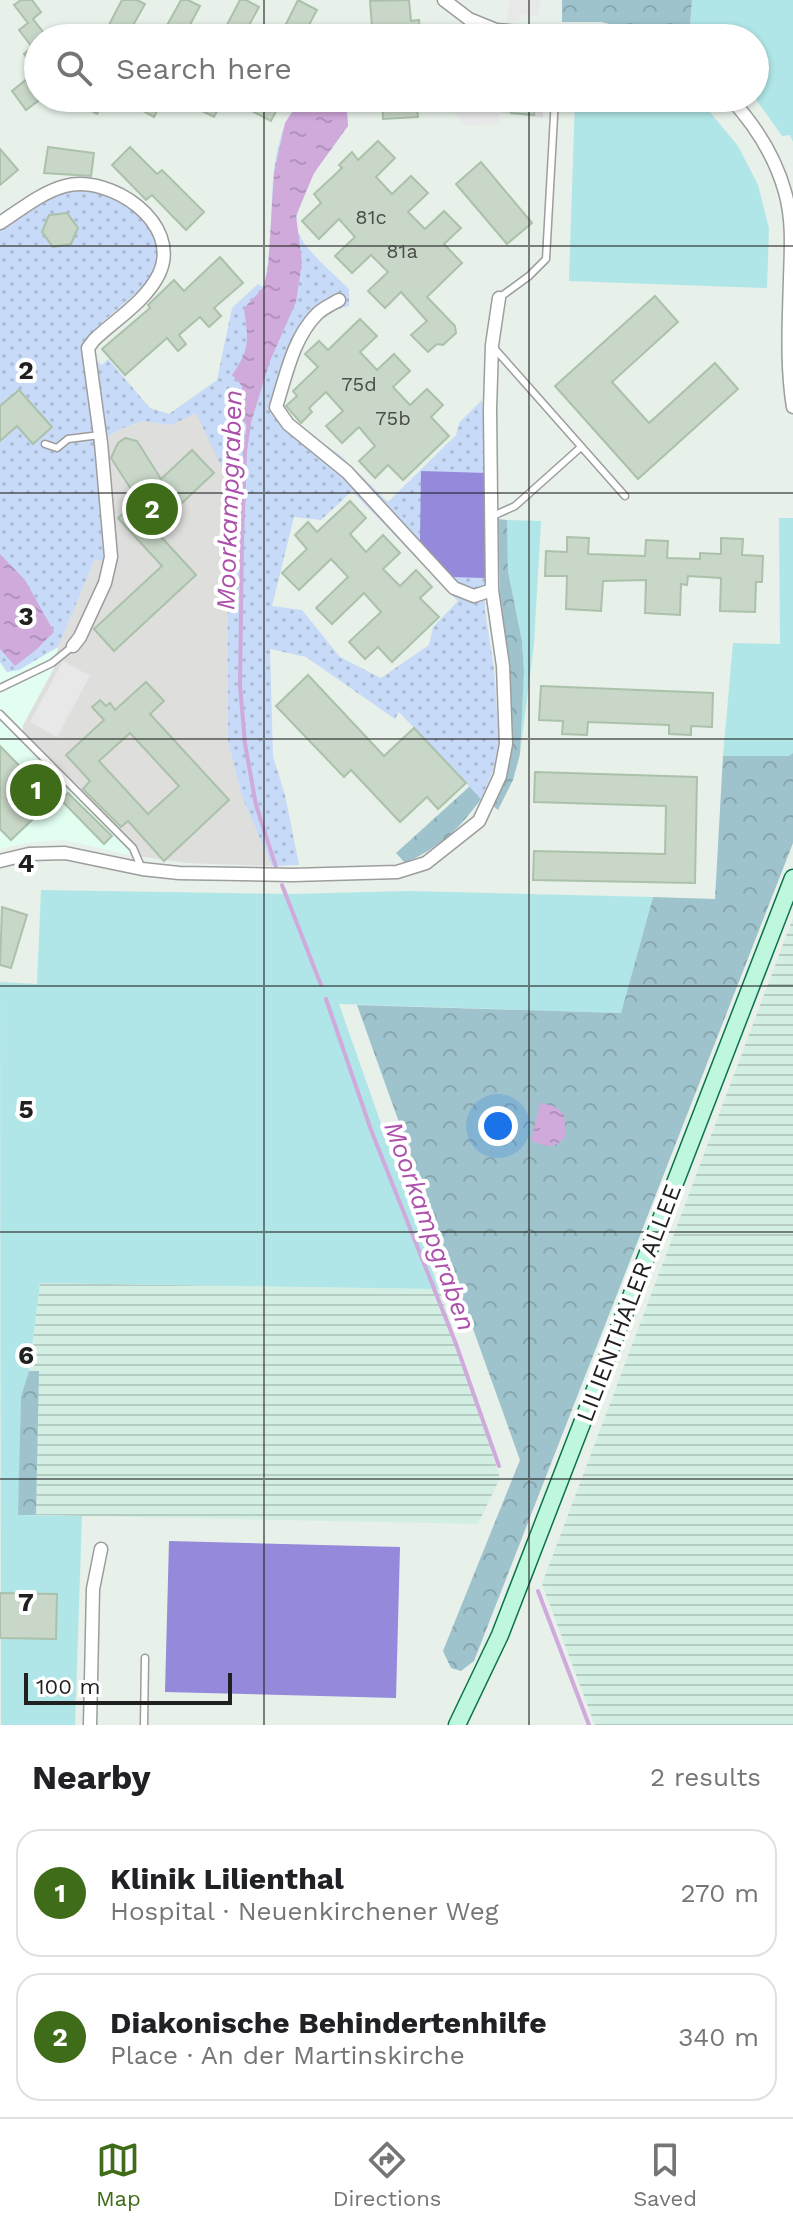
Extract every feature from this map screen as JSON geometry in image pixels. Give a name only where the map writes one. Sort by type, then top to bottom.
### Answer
[{"type":"main road","name":"LILIENTHALER ALLEE","points":[[457,1725],[510,1609],[793,878]]},
{"type":"street","points":[[444,0],[469,19],[481,24]]},
{"type":"street","points":[[742,112],[754,125],[771,157],[785,192],[792,231],[788,364],[793,407]]},
{"type":"street","points":[[0,223],[51,191],[67,185],[86,186],[106,189],[131,199],[144,211],[162,240],[164,256],[151,288],[88,348],[100,435],[111,557],[105,583],[73,646]]},
{"type":"street","points":[[0,861],[29,854],[65,853],[142,869],[179,873],[293,875],[397,872],[426,863],[479,821],[500,776],[506,744],[503,666],[492,590],[490,409],[492,345],[499,298]]},
{"type":"street","points":[[339,300],[318,313],[307,327],[289,361],[276,407],[288,424],[347,472],[454,588],[474,596],[492,590]]},
{"type":"street","points":[[90,1725],[93,1589],[101,1549]]},
{"type":"lane","points":[[499,298],[546,259],[554,112]]},
{"type":"lane","points":[[492,345],[625,496]]},
{"type":"lane","points":[[45,444],[57,448],[68,439],[100,435]]},
{"type":"lane","points":[[493,516],[515,506],[581,447]]},
{"type":"lane","points":[[0,688],[52,663],[73,646]]},
{"type":"lane","points":[[0,714],[133,848],[142,869]]},
{"type":"lane","points":[[144,1725],[145,1658]]},
{"type":"shaded area","points":[[509,0],[540,0],[539,16],[520,15],[519,21],[507,20]]},
{"type":"shaded area","points":[[692,0],[793,0],[793,142],[790,135],[782,136],[765,112],[769,112],[769,24],[690,24]]},
{"type":"shaded area","points":[[292,112],[347,112],[348,126],[312,176],[299,206],[297,220],[298,232],[306,246],[349,289],[349,306],[321,318],[313,328],[299,353],[280,406],[290,419],[341,456],[388,502],[456,435],[459,423],[482,400],[487,473],[485,611],[494,668],[499,741],[493,771],[481,799],[399,712],[395,719],[306,657],[270,649],[273,756],[285,795],[299,865],[272,866],[242,797],[228,742],[225,474],[196,413],[171,425],[143,421],[94,444],[104,562],[95,559],[58,647],[19,670],[7,672],[0,662],[0,228],[42,202],[71,191],[102,192],[119,198],[140,215],[150,227],[158,247],[157,264],[135,294],[90,335],[82,350],[102,365],[108,359],[150,408],[169,414],[217,380],[232,308],[258,284],[263,287],[270,246],[275,164]],"holes":[[[352,491],[458,601],[433,627],[429,645],[381,678],[340,657],[302,610],[272,606],[294,517],[321,520]]]},
{"type":"shaded area","points":[[453,112],[498,112],[501,123],[466,126]]},
{"type":"shaded area","points":[[543,112],[543,118],[501,113]]},
{"type":"shaded area","points":[[575,112],[710,112],[738,146],[758,185],[769,228],[767,288],[569,281]]},
{"type":"shaded area","points":[[197,412],[225,474],[228,742],[242,797],[272,866],[187,863],[130,855],[129,847],[23,739],[23,725],[54,668],[58,647],[95,559],[104,562],[104,532],[94,444],[123,428],[144,421],[171,425]]},
{"type":"shaded area","points":[[421,471],[487,473],[485,578],[452,577],[420,542]]},
{"type":"shaded area","points":[[779,518],[793,518],[793,753],[790,756],[723,756],[733,643],[780,644]]},
{"type":"shaded area","points":[[507,520],[541,521],[534,644],[520,754],[524,672],[522,641],[508,571]]},
{"type":"shaded area","points":[[58,647],[54,668],[23,725],[23,739],[129,847],[130,855],[64,840],[0,849],[0,662],[7,672],[19,670]]},
{"type":"shaded area","points":[[63,661],[90,676],[57,737],[30,722]]},
{"type":"shaded area","points":[[41,890],[291,894],[409,891],[653,897],[621,1013],[339,1004],[439,1289],[40,1283],[29,1371],[21,1396],[19,1515],[82,1516],[75,1725],[1,1725],[0,982],[37,984]]},
{"type":"shaded area","points":[[793,918],[793,1725],[595,1725],[542,1584]]},
{"type":"shaded area","points":[[40,1283],[439,1289],[500,1478],[478,1524],[36,1515],[38,1372],[29,1371]]},
{"type":"shaded area","points":[[169,1541],[400,1547],[396,1698],[165,1692]]},
{"type":"green space","points":[[562,0],[692,0],[690,24],[562,22]]},
{"type":"green space","points":[[498,519],[507,520],[508,571],[522,641],[524,672],[520,754],[513,780],[498,810],[492,805],[510,746],[508,652],[500,596]]},
{"type":"green space","points":[[793,753],[793,843],[474,1661],[461,1671],[451,1668],[443,1651],[520,1460],[357,1005],[621,1013],[653,897],[715,899],[723,756],[789,756]]},
{"type":"green space","points":[[470,786],[481,799],[464,820],[439,843],[405,863],[396,853]]},
{"type":"green space","points":[[29,1371],[39,1371],[36,1515],[18,1515],[21,1396]]},
{"type":"water","points":[[292,112],[347,112],[348,126],[314,173],[296,216],[302,262],[296,302],[270,361],[249,429],[240,415],[242,386],[232,375],[247,343],[244,308],[263,288],[268,269],[274,173],[285,123]]},
{"type":"water","points":[[0,554],[25,580],[54,632],[15,666],[0,649]]},
{"type":"water","points":[[540,1103],[554,1106],[564,1114],[566,1135],[554,1145],[531,1141]]},
{"type":"building","points":[[21,0],[32,0],[41,12],[33,19],[37,24],[27,24],[14,5]]},
{"type":"building","points":[[122,0],[137,0],[145,4],[134,24],[109,24]]},
{"type":"building","points":[[181,0],[200,6],[190,24],[168,24]]},
{"type":"building","points":[[240,0],[259,7],[250,24],[227,24]]},
{"type":"building","points":[[298,0],[317,10],[310,24],[286,24]]},
{"type":"building","points":[[409,0],[411,21],[419,20],[419,24],[372,24],[370,1]]},
{"type":"building","points":[[24,81],[24,107],[12,91]]},
{"type":"building","points":[[254,112],[276,112],[271,121]]},
{"type":"building","points":[[383,112],[417,112],[418,117],[383,119]]},
{"type":"building","points":[[511,112],[534,112],[534,115]]},
{"type":"building","points":[[378,141],[395,158],[376,177],[392,194],[411,176],[428,193],[408,212],[425,229],[444,211],[461,228],[444,244],[462,263],[427,297],[455,326],[456,333],[443,345],[437,344],[428,352],[411,335],[427,321],[401,292],[385,308],[368,291],[388,272],[371,255],[352,273],[335,256],[355,237],[339,219],[319,239],[302,221],[321,203],[314,194],[342,168],[339,165],[352,152],[358,160]]},
{"type":"building","points":[[48,147],[94,153],[91,176],[44,173]]},
{"type":"building","points":[[130,147],[157,174],[162,170],[204,212],[186,230],[152,195],[146,200],[112,165]]},
{"type":"building","points":[[0,149],[18,170],[0,185]]},
{"type":"building","points":[[481,162],[532,223],[507,244],[456,184]]},
{"type":"building","points":[[67,213],[78,228],[71,244],[53,247],[42,232],[49,215]]},
{"type":"building","points":[[220,257],[243,283],[214,308],[221,316],[209,327],[200,317],[179,335],[186,344],[178,351],[167,338],[125,375],[102,349],[150,308],[148,305],[174,280],[184,291]]},
{"type":"building","points":[[655,296],[678,322],[612,382],[649,423],[715,363],[738,389],[638,479],[555,386]]},
{"type":"building","points":[[360,319],[377,336],[360,352],[377,370],[394,354],[410,371],[393,387],[410,405],[427,389],[443,405],[431,417],[449,436],[403,480],[388,465],[375,478],[359,461],[375,446],[359,427],[342,443],[326,426],[343,411],[326,392],[309,408],[312,412],[301,423],[286,406],[297,396],[293,391],[318,367],[305,354],[319,341],[328,350]]},
{"type":"building","points":[[19,390],[52,427],[33,444],[17,426],[0,441],[0,406]]},
{"type":"building","points":[[125,438],[137,441],[161,479],[192,450],[214,473],[154,529],[196,575],[114,651],[94,629],[162,566],[118,518],[138,500],[111,458],[118,443]]},
{"type":"building","points":[[350,501],[366,518],[350,534],[366,552],[383,535],[400,553],[383,569],[400,586],[416,570],[432,587],[420,598],[439,617],[392,662],[378,647],[365,659],[349,642],[381,612],[364,593],[332,624],[316,608],[348,577],[331,559],[299,590],[282,573],[307,549],[295,535],[308,522],[317,532]]},
{"type":"building","points":[[567,537],[589,538],[588,554],[645,556],[646,540],[668,541],[667,558],[700,559],[700,553],[721,554],[721,538],[743,539],[742,555],[763,556],[762,582],[756,582],[755,612],[720,611],[721,578],[688,576],[687,585],[681,584],[680,615],[645,613],[646,580],[603,581],[601,611],[566,609],[567,576],[545,576],[546,551],[567,552]]},
{"type":"building","points":[[308,675],[384,756],[414,728],[466,783],[438,809],[427,797],[400,822],[351,770],[344,777],[276,706]]},
{"type":"building","points":[[146,682],[164,701],[150,714],[229,800],[164,861],[128,821],[121,827],[83,789],[90,781],[66,755],[104,720],[92,707],[100,700],[106,706],[110,703],[115,710]],"holes":[[[130,733],[179,786],[148,814],[99,761]]]},
{"type":"building","points":[[541,686],[713,693],[712,727],[691,726],[691,735],[669,734],[669,725],[588,722],[587,735],[562,734],[563,721],[539,720]]},
{"type":"building","points":[[0,746],[53,800],[11,840],[0,829]]},
{"type":"building","points":[[535,772],[697,777],[695,883],[533,880],[534,851],[665,854],[666,806],[534,802]]},
{"type":"building","points":[[68,793],[112,836],[104,844],[61,800]]},
{"type":"building","points":[[2,907],[27,915],[11,968],[0,965]]},
{"type":"building","points":[[0,1593],[57,1594],[56,1639],[0,1638]]},
{"type":"waterway","name":"Moorkampgraben","points":[[249,424],[245,451],[240,685],[245,744],[256,805],[276,867]]},
{"type":"waterway","name":"Moorkampgraben","points":[[282,885],[321,985]]},
{"type":"waterway","name":"Moorkampgraben","points":[[326,999],[371,1130],[456,1344],[499,1466]]},
{"type":"waterway","name":"Moorkampgraben","points":[[538,1591],[589,1725]]},
{"type":"place","name":"Diakonische Behindertenhilfe","points":[[152,509]]},
{"type":"place","name":"Klinik Lilienthal","points":[[36,790]]}]
